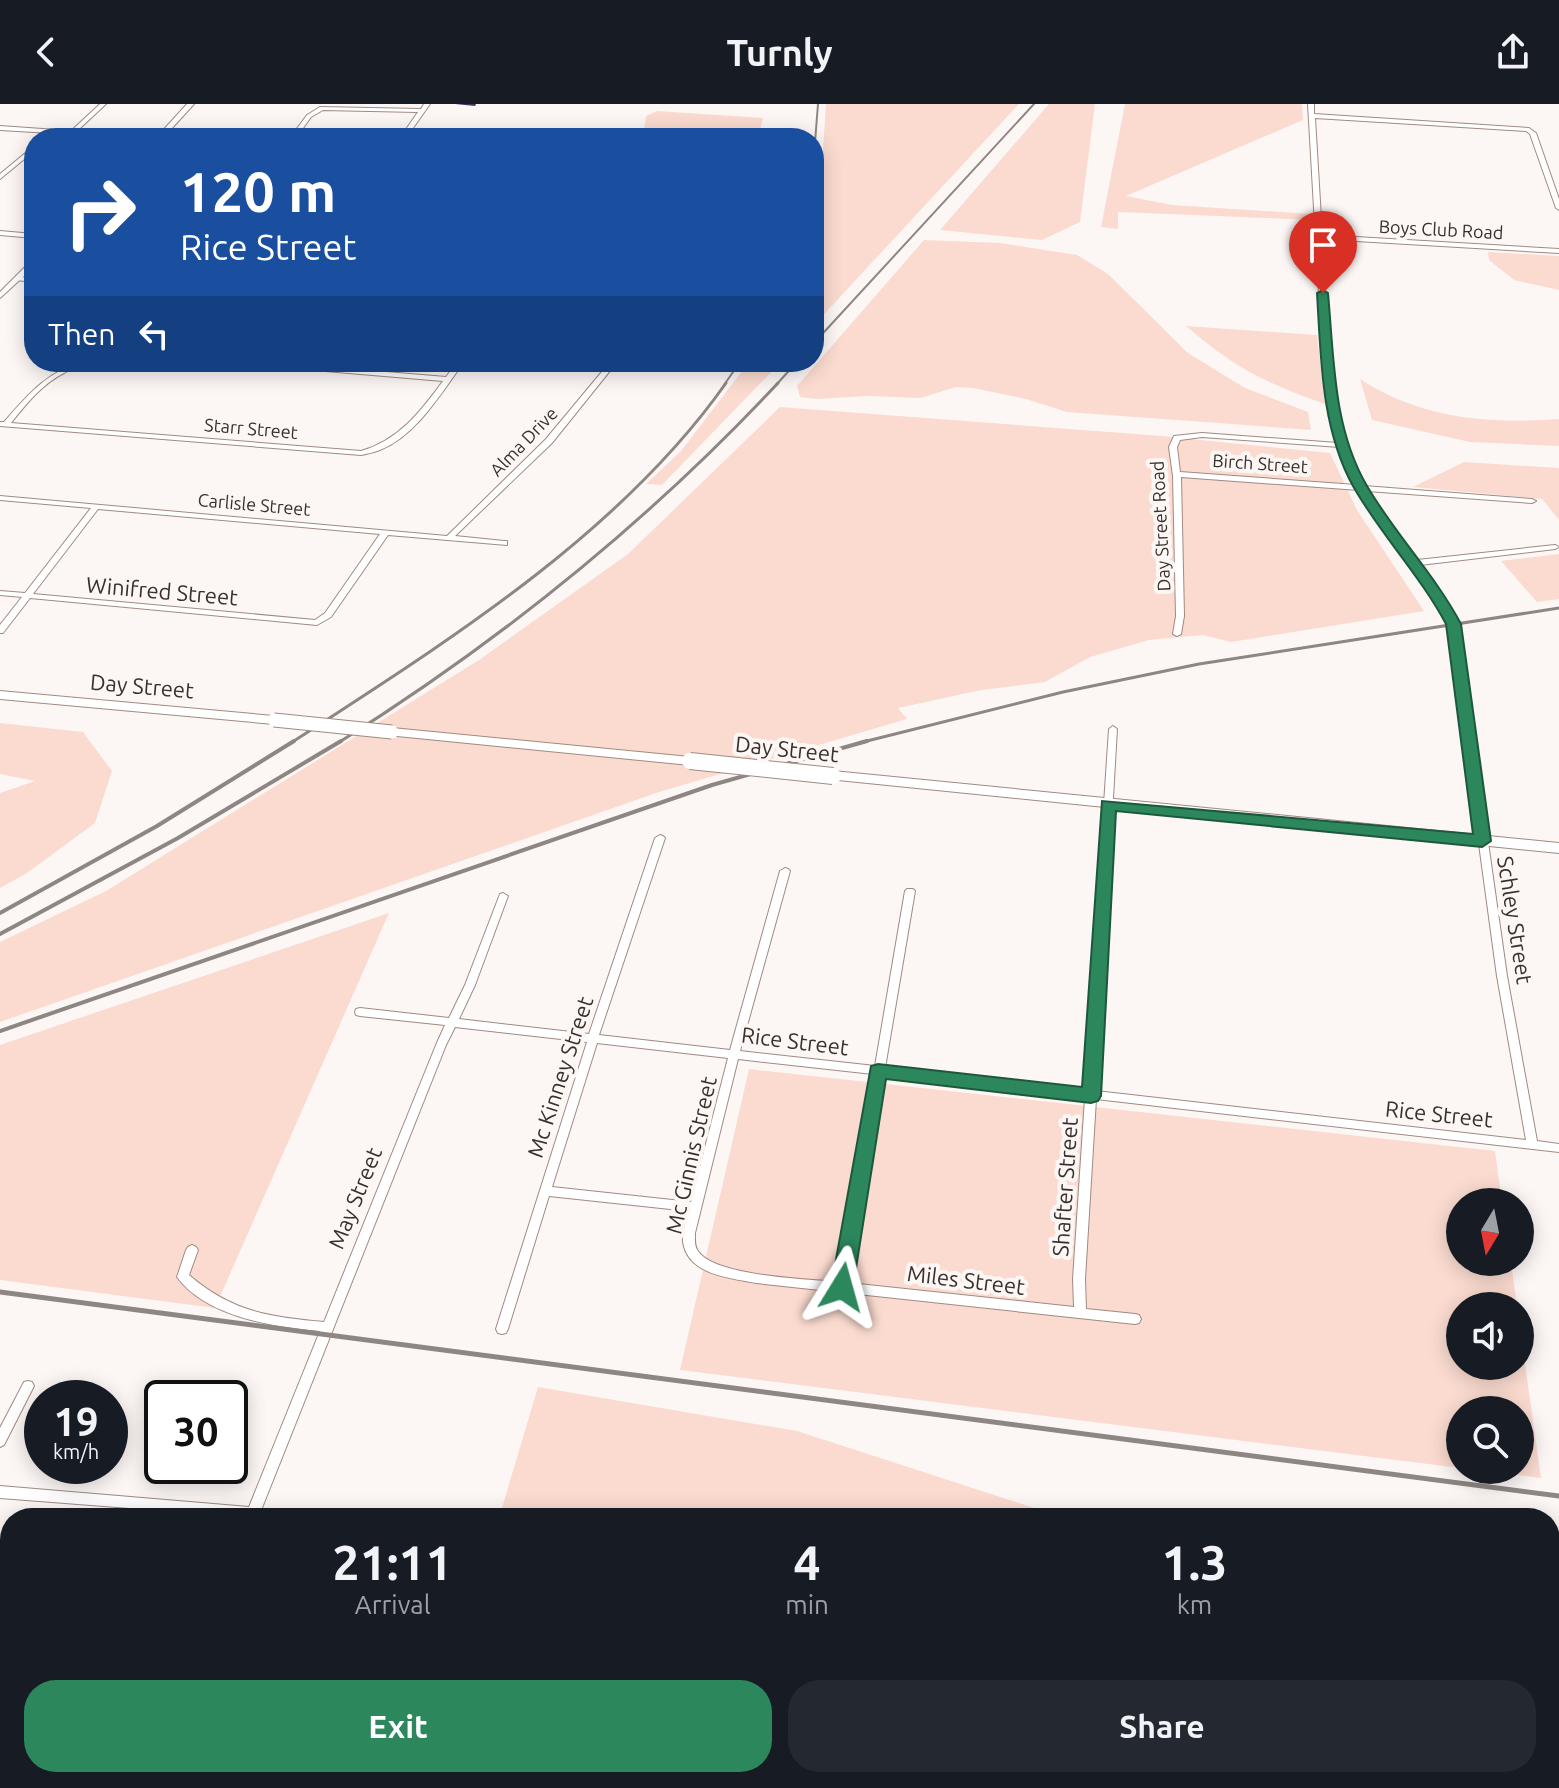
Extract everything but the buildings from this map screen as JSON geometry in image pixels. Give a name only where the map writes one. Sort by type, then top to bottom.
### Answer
[{"type":"main road","name":"Day Street","points":[[4,692],[1559,848]]},
{"type":"street","points":[[77,128],[103,104]]},
{"type":"street","points":[[169,128],[191,104]]},
{"type":"street","points":[[410,128],[427,104]]},
{"type":"street","points":[[1311,104],[1325,347],[1335,423],[1342,446]]},
{"type":"street","points":[[300,128],[309,116],[322,108],[423,111]]},
{"type":"street","points":[[1312,116],[1527,129],[1533,133],[1559,208]]},
{"type":"street","points":[[0,128],[24,129]]},
{"type":"street","points":[[0,177],[24,157]]},
{"type":"street","points":[[0,233],[24,235]]},
{"type":"street","name":"Boys Club Road","points":[[1320,237],[1559,251]]},
{"type":"street","points":[[0,296],[24,273]]},
{"type":"street","points":[[18,279],[24,279]]},
{"type":"street","points":[[2,424],[48,377],[57,372]]},
{"type":"street","points":[[363,372],[448,379]]},
{"type":"street","name":"Starr Street","points":[[2,424],[361,453],[382,448],[397,440],[453,372]]},
{"type":"street","name":"Alma Drive","points":[[449,538],[549,441],[606,372]]},
{"type":"street","name":"Day Street Road","points":[[1177,634],[1180,616],[1173,447],[1177,438],[1342,446]]},
{"type":"street","name":"Schley Street","points":[[1342,446],[1361,487],[1440,598],[1453,624],[1482,841],[1532,1145]]},
{"type":"street","name":"Birch Street","points":[[1176,474],[1532,501]]},
{"type":"street","name":"Carlisle Street","points":[[0,498],[504,543]]},
{"type":"street","points":[[0,631],[96,507]]},
{"type":"street","name":"Winifred Street","points":[[0,593],[321,622],[385,533]]},
{"type":"street","points":[[1414,563],[1555,547]]},
{"type":"street","name":"Shafter Street","points":[[1080,1312],[1079,1279],[1113,729]]},
{"type":"street","name":"Mc Kinney Street","points":[[502,1329],[593,1038],[660,838]]},
{"type":"street","name":"Mc Ginnis Street","points":[[699,1261],[690,1250],[688,1241],[785,871]]},
{"type":"street","points":[[842,1287],[910,891]]},
{"type":"street","name":"May Street","points":[[255,1508],[326,1327],[470,985],[503,896]]},
{"type":"street","name":"Rice Street","points":[[360,1012],[1559,1148]]},
{"type":"street","points":[[545,1191],[696,1207]]},
{"type":"street","points":[[192,1250],[183,1277],[200,1293],[222,1306],[267,1322],[326,1327]]},
{"type":"street","name":"Miles Street","points":[[699,1261],[722,1272],[1135,1319]]},
{"type":"street","points":[[0,1441],[24,1394]]},
{"type":"street","points":[[0,1492],[175,1508]]},
{"type":"shaded area","points":[[826,104],[1019,104],[824,314]]},
{"type":"shaded area","points":[[1049,104],[1095,104],[1080,222],[1042,240],[940,230]]},
{"type":"shaded area","points":[[1125,104],[1302,104],[1303,120],[1126,196],[1172,205],[1311,214],[1312,220],[1118,212],[1118,229],[1101,227]]},
{"type":"shaded area","points":[[657,111],[763,118],[760,128],[644,128],[646,116]]},
{"type":"shaded area","points":[[924,240],[1000,243],[1077,255],[1108,274],[1188,353],[1245,388],[1308,412],[1311,430],[1067,412],[1026,399],[973,388],[956,387],[920,398],[800,397],[797,386],[809,372],[824,372],[824,355]]},
{"type":"shaded area","points":[[1488,252],[1559,256],[1559,290],[1514,280],[1489,260]]},
{"type":"shaded area","points":[[1186,326],[1317,335],[1325,404],[1251,373],[1219,353]]},
{"type":"shaded area","points":[[741,372],[771,372],[662,485],[646,484],[681,451]]},
{"type":"shaded area","points":[[1360,379],[1407,403],[1431,411],[1481,419],[1559,419],[1559,446],[1470,442],[1372,420]]},
{"type":"shaded area","points":[[780,407],[1162,436],[1330,453],[1357,510],[1424,611],[1231,642],[1203,635],[1149,640],[1090,657],[1045,682],[981,690],[898,708],[907,719],[659,792],[0,1022],[0,942],[106,891],[479,660],[628,554]]},
{"type":"shaded area","points":[[1464,462],[1559,468],[1559,520],[1542,499],[1413,487]]},
{"type":"shaded area","points":[[1559,554],[1559,599],[1537,602],[1501,561]]},
{"type":"shaded area","points":[[0,723],[83,732],[112,771],[95,823],[27,873],[0,888],[0,793],[35,781],[0,774]]},
{"type":"shaded area","points":[[389,913],[215,1308],[0,1280],[0,1045]]},
{"type":"shaded area","points":[[749,1069],[1495,1151],[1500,1188],[1446,1188],[1446,1276],[1513,1276],[1515,1292],[1446,1292],[1446,1380],[1527,1380],[1530,1396],[1446,1396],[1446,1466],[680,1370]]},
{"type":"shaded area","points":[[538,1387],[797,1431],[1034,1508],[502,1508]]},
{"type":"shaded area","points":[[1534,1428],[1541,1478],[1534,1477]]},
{"type":"railway","points":[[816,128],[818,104]]},
{"type":"railway","points":[[824,332],[1034,104]]},
{"type":"railway","points":[[724,385],[733,372]]},
{"type":"railway","points":[[776,385],[788,372]]},
{"type":"railway","points":[[291,743],[468,625],[582,537],[635,489],[683,438],[726,383]]},
{"type":"railway","points":[[338,743],[456,664],[570,577],[677,484],[778,383]]},
{"type":"railway","points":[[867,741],[1063,692],[1199,664],[1559,608]]},
{"type":"railway","points":[[0,913],[157,826],[294,741]]},
{"type":"railway","points":[[0,934],[178,838],[341,741]]},
{"type":"railway","points":[[0,1031],[712,785],[867,741]]},
{"type":"railway","points":[[859,743],[867,741]]},
{"type":"railway","points":[[0,1292],[1559,1496]]},
{"type":"route","points":[[842,1287],[878,1071],[1091,1096],[1108,805],[1482,841],[1453,624],[1440,598],[1356,480],[1342,445],[1331,396],[1323,293]]}]
